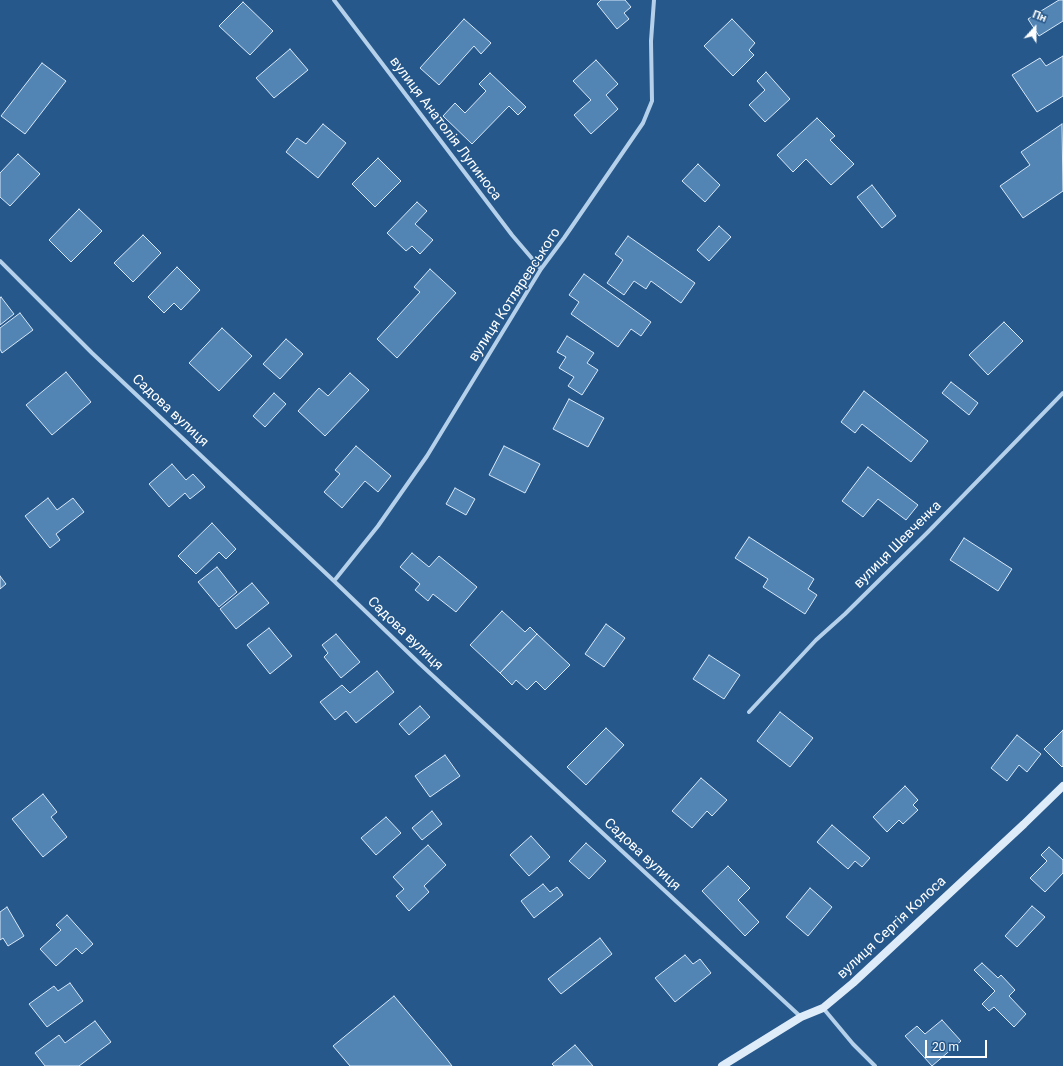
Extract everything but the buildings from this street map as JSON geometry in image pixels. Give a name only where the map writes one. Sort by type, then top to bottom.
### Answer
[{"type":"street","name":"вулиця Анатолія Лупиноса","points":[[334,0],[512,235],[541,269]]},
{"type":"street","name":"вулиця Котляревського","points":[[334,581],[378,526],[427,456],[541,269],[564,238],[648,113],[652,101],[651,41],[654,0]]},
{"type":"street","name":"Садова вулиця","points":[[0,261],[92,352],[419,663],[801,1017]]},
{"type":"street","name":"вулиця Шевченка","points":[[749,712],[816,640],[856,603],[1063,393]]},
{"type":"street","name":"вулиця Сергія Колоса","points":[[722,1066],[801,1017],[823,1008],[864,972],[1063,786]]},
{"type":"street","points":[[823,1008],[853,1044],[875,1066]]}]
